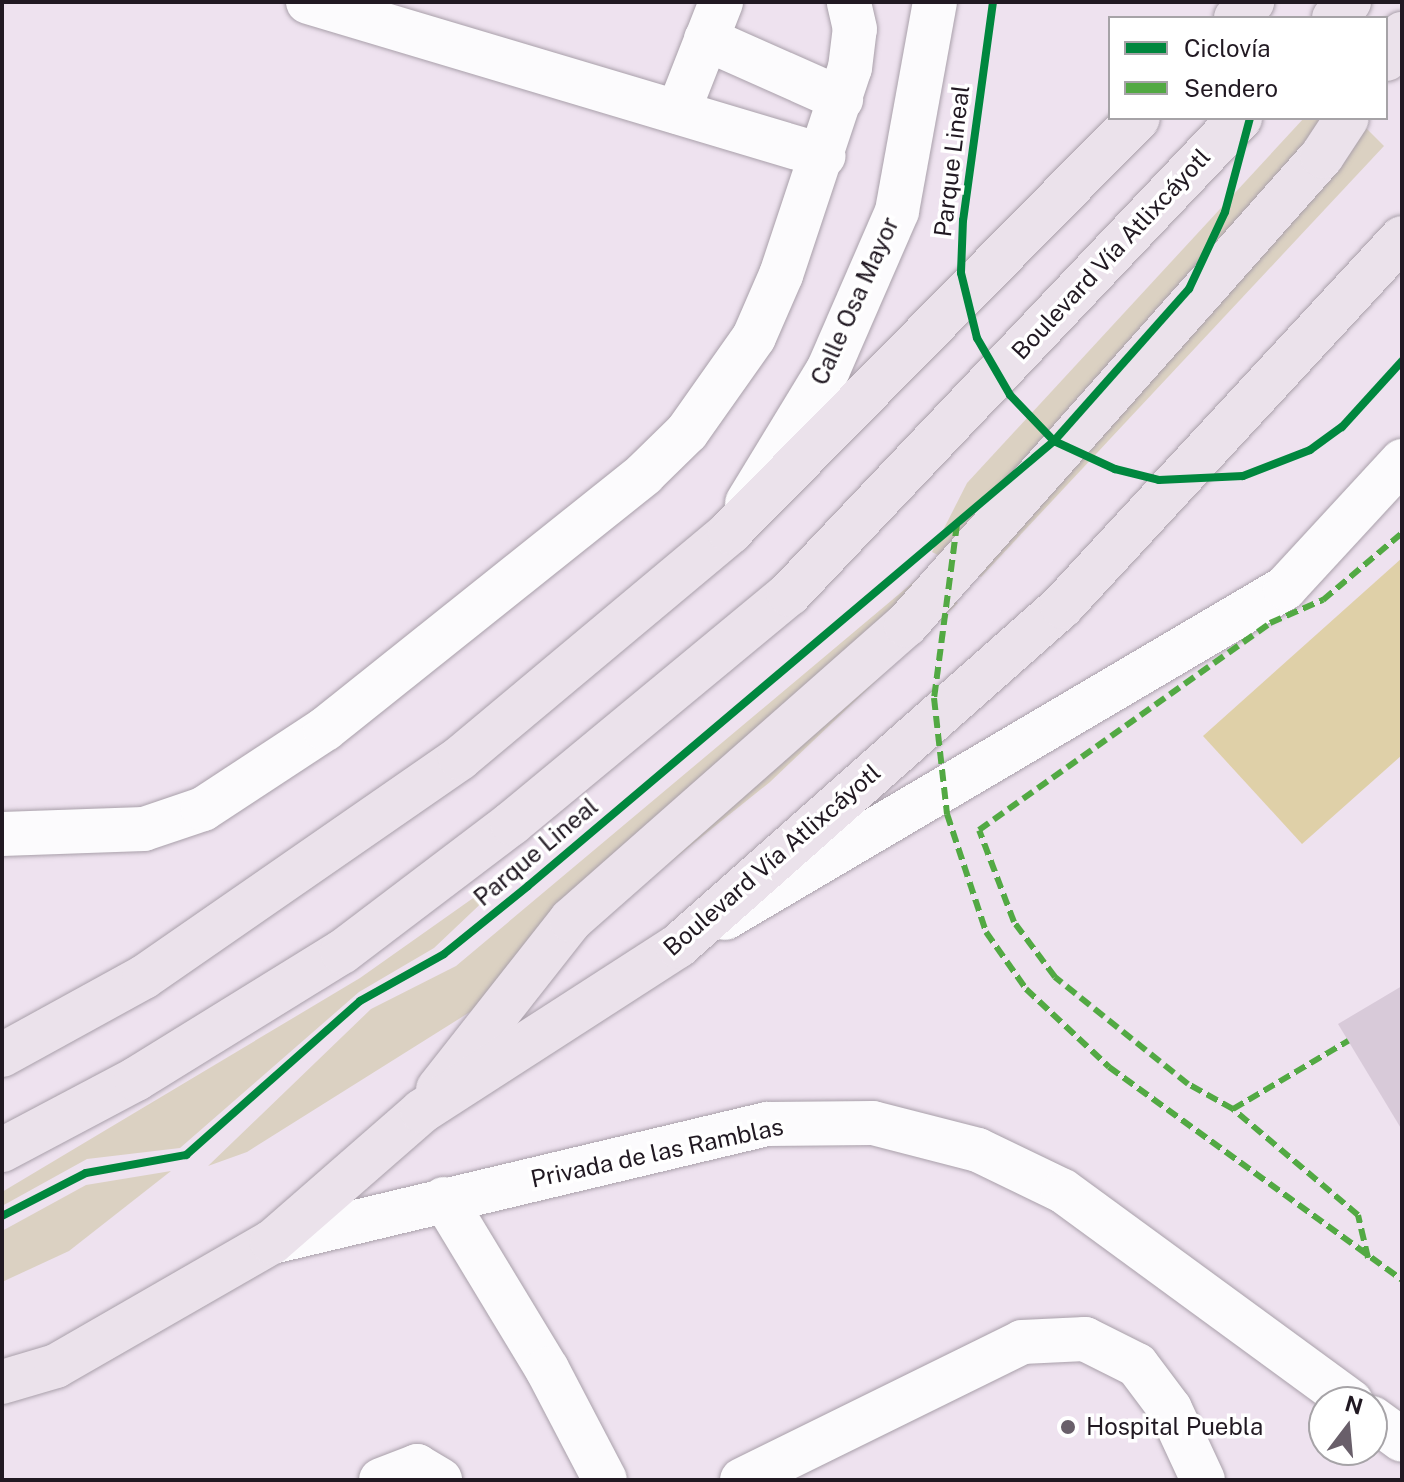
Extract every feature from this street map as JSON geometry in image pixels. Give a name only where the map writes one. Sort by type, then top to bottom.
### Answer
[{"type":"main road","points":[[1388,56],[1402,34]]},
{"type":"main road","points":[[2,1055],[144,977],[460,758],[730,532],[1136,120]]},
{"type":"main road","name":"Boulevard Vía Atlixcáyotl","points":[[2,1150],[136,1079],[342,952],[512,823],[789,594],[1238,120]]},
{"type":"main road","points":[[422,1111],[571,920],[906,625],[1322,156],[1346,120]]},
{"type":"main road","name":"Boulevard Vía Atlixcáyotl","points":[[2,1382],[56,1366],[272,1242],[422,1111],[678,946],[1062,606],[1402,238]]},
{"type":"main road","points":[[2,1401],[56,1366]]},
{"type":"street","points":[[308,2],[824,156]]},
{"type":"street","points":[[2,834],[144,829],[203,809],[325,729],[644,474],[687,432],[754,337],[824,156],[841,99],[855,29],[849,2]]},
{"type":"street","name":"Calle Osa Mayor","points":[[730,532],[828,370],[897,211],[935,2]]},
{"type":"street","points":[[678,112],[714,21],[841,99]]},
{"type":"street","points":[[678,946],[1285,588],[1402,461]]},
{"type":"street","name":"Privada de las Ramblas","points":[[272,1242],[767,1124],[873,1123],[978,1150],[1063,1191],[1329,1386]]},
{"type":"street","points":[[444,1199],[547,1369],[605,1480]]},
{"type":"street","points":[[742,1480],[1022,1342],[1085,1339],[1137,1365],[1170,1409],[1203,1480]]},
{"type":"street","points":[[381,1480],[417,1466],[440,1480]]},
{"type":"shaded area","points":[[1302,120],[1358,120],[1384,146],[981,577],[932,552],[967,483]]},
{"type":"shaded area","points":[[1402,558],[1402,755],[1302,844],[1203,736]]},
{"type":"shaded area","points":[[923,574],[958,603],[770,782],[532,973],[247,1152],[208,1166],[371,1009],[456,966]]},
{"type":"shaded area","points":[[527,860],[434,948],[359,992],[180,1148],[87,1159],[2,1206],[2,1192],[360,978]]},
{"type":"shaded area","points":[[171,1171],[69,1251],[2,1282],[2,1231],[86,1185]]},
{"type":"building","points":[[1402,986],[1402,1130],[1338,1024]]},
{"type":"marked path","points":[[957,524],[934,698],[947,814],[986,932],[1026,989],[1109,1067],[1402,1280]]},
{"type":"marked path","points":[[1368,1258],[1358,1215],[1233,1109],[1188,1084],[1055,977],[1014,922],[979,830],[1270,623],[1323,600],[1402,533]]},
{"type":"marked path","points":[[1233,1109],[1348,1041]]},
{"type":"cycle path","name":"Parque Lineal","points":[[993,2],[963,220],[961,273],[977,338],[1010,395],[1054,441],[1115,469],[1159,480],[1243,476],[1310,450],[1342,427],[1402,361]]},
{"type":"cycle path","name":"Parque Lineal","points":[[2,1216],[86,1173],[186,1155],[360,1001],[444,954],[528,886],[1054,441],[1189,289],[1225,212],[1249,120]]},
{"type":"place","name":"Hospital Puebla","points":[[1068,1427]]}]
